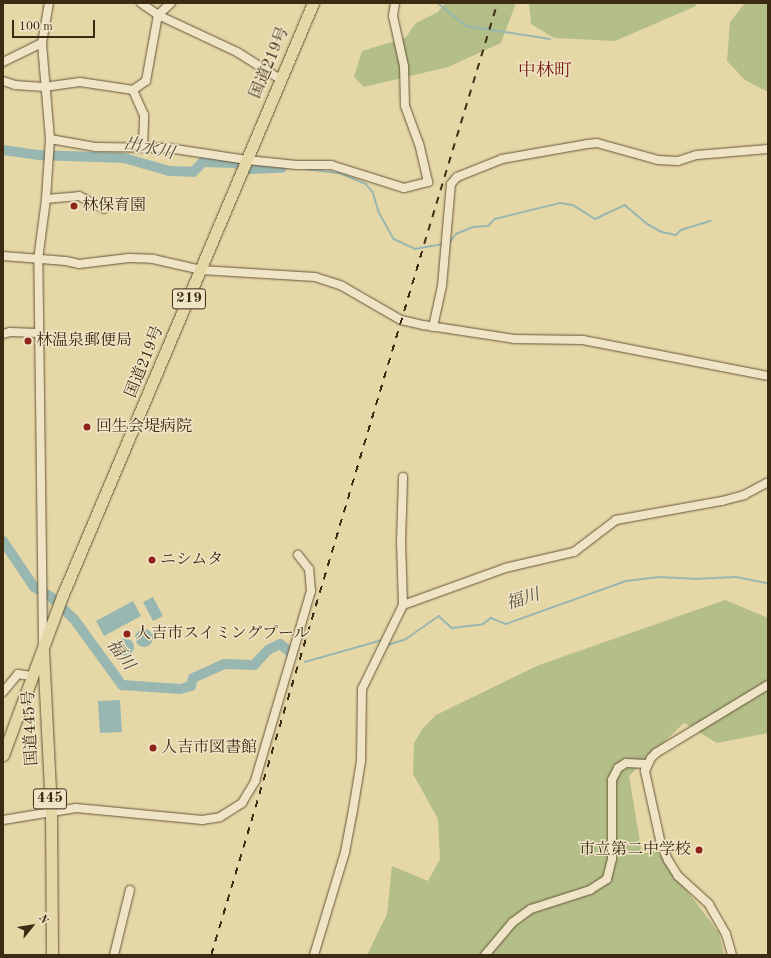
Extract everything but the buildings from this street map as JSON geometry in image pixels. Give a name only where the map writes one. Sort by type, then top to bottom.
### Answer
[{"type":"highway","name":"国道219号","points":[[43,644],[52,614],[63,594],[313,3]]},
{"type":"highway","name":"国道445号","points":[[43,644],[51,810],[52,955]]},
{"type":"highway","name":"219","points":[[3,756],[43,644]]},
{"type":"highway","points":[[31,676],[44,679]]},
{"type":"street","points":[[49,3],[42,43],[44,87],[50,139],[46,199],[38,260],[38,333],[52,614]]},
{"type":"street","points":[[141,3],[158,15],[237,52],[280,79]]},
{"type":"street","points":[[3,81],[15,85],[44,87],[80,82],[133,90],[146,81],[158,15],[171,3]]},
{"type":"street","points":[[50,139],[96,147],[168,148],[247,160],[297,165],[331,165],[404,188],[428,182],[419,144],[405,106],[404,66],[393,16],[395,3]]},
{"type":"street","points":[[3,62],[42,43]]},
{"type":"street","points":[[133,90],[144,115],[143,148]]},
{"type":"street","points":[[433,327],[442,286],[451,184],[457,177],[502,159],[597,143],[658,160],[678,161],[697,155],[768,149]]},
{"type":"street","points":[[46,199],[79,196],[104,209]]},
{"type":"street","points":[[3,256],[79,264],[129,258],[152,259],[201,270],[323,279],[342,286],[401,320],[433,327],[514,339],[583,340],[768,376]]},
{"type":"street","points":[[3,334],[10,332],[38,333]]},
{"type":"street","points":[[314,955],[345,852],[353,810],[361,760],[362,689],[403,605],[400,542],[403,477]]},
{"type":"street","points":[[403,605],[505,568],[574,552],[616,520],[722,501],[744,495],[768,482]]},
{"type":"street","points":[[3,820],[51,810],[95,808],[202,820],[220,817],[242,803],[255,781],[311,591],[309,569],[298,555]]},
{"type":"street","points":[[3,692],[18,674],[31,676]]},
{"type":"street","points":[[732,955],[726,934],[709,904],[678,876],[665,853],[646,777],[647,764],[656,753],[677,739],[768,685]]},
{"type":"street","points":[[485,955],[513,922],[531,909],[590,890],[607,879],[612,859],[612,780],[618,768],[626,764],[647,764]]},
{"type":"street","points":[[114,955],[130,890]]},
{"type":"green space","points":[[445,3],[516,3],[501,43],[448,67],[364,87],[354,77],[362,51],[405,38],[416,23],[438,12]]},
{"type":"green space","points":[[529,3],[695,3],[696,6],[615,41],[554,38],[531,24]]},
{"type":"green space","points":[[745,3],[768,3],[768,92],[745,80],[727,61],[730,22]]},
{"type":"green space","points":[[725,600],[768,618],[768,733],[717,743],[684,723],[629,776],[642,854],[657,851],[719,933],[724,955],[367,955],[387,914],[392,866],[428,881],[440,859],[438,819],[413,774],[414,743],[423,728],[436,715],[539,665]]},
{"type":"water","points":[[153,597],[163,616],[153,621],[143,602]]},
{"type":"water","points":[[133,601],[141,616],[104,636],[96,621]]},
{"type":"water","points":[[144,629],[150,632],[153,638],[150,644],[144,647],[138,644],[135,638],[138,632]]},
{"type":"water","points":[[125,638],[131,641],[134,647],[131,653],[125,656],[119,653],[116,647],[119,641]]},
{"type":"water","points":[[120,700],[122,732],[100,733],[98,701]]},
{"type":"waterway","points":[[438,3],[466,26],[550,39]]},
{"type":"waterway","name":"出水川","points":[[3,150],[38,155],[124,158],[169,171],[193,172],[203,162],[235,163],[248,169],[282,168]]},
{"type":"waterway","points":[[306,169],[340,173],[366,184],[373,192],[379,212],[394,239],[415,249],[443,244]]},
{"type":"waterway","points":[[450,242],[456,234],[473,227],[488,226],[495,219],[560,203],[573,205],[595,219],[625,205],[649,225],[662,232],[676,235],[681,230],[711,221]]},
{"type":"waterway","name":"福川","points":[[3,541],[34,587],[51,597],[74,619],[122,685],[180,689],[191,686],[193,678],[224,664],[254,665],[268,650],[280,644],[290,652]]},
{"type":"waterway","name":"福川","points":[[388,645],[406,639],[439,616],[452,628],[483,624],[491,618],[506,624],[626,581],[659,577],[693,579],[736,577],[768,583]]},
{"type":"waterway","name":"福川","points":[[305,662],[382,640]]},
{"type":"railway","points":[[424,244],[497,3]]},
{"type":"railway","points":[[211,955],[422,251]]},
{"type":"place","name":"林保育園","points":[[74,206]]},
{"type":"place","name":"林温泉郵便局","points":[[28,341]]},
{"type":"place","name":"回生会堤病院","points":[[87,427]]},
{"type":"place","name":"ニシムタ","points":[[152,560]]},
{"type":"place","name":"人吉市スイミングプール","points":[[127,634]]},
{"type":"place","name":"人吉市図書館","points":[[153,748]]},
{"type":"place","name":"市立第二中学校","points":[[699,850]]},
{"type":"district","name":"中林町","points":[[545,71]]}]
